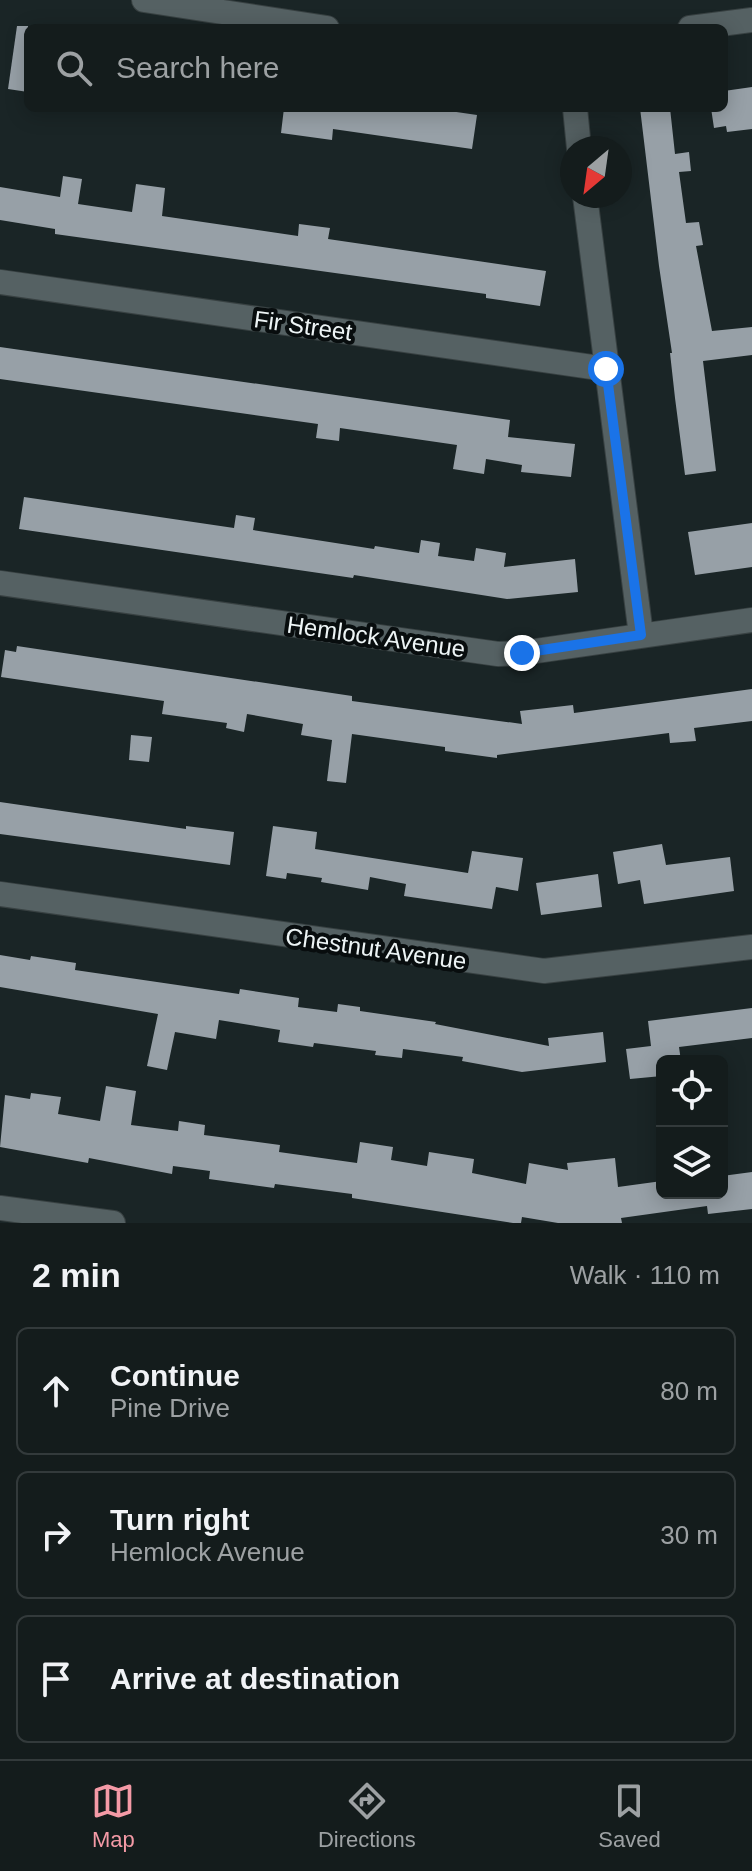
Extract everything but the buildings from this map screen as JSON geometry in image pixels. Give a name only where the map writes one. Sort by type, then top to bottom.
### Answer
[{"type":"street","points":[[144,0],[301,24]]},
{"type":"street","points":[[721,24],[752,20]]},
{"type":"street","points":[[575,112],[578,136]]},
{"type":"street","points":[[586,208],[641,635]]},
{"type":"street","name":"Fir Street","points":[[0,282],[606,369]]},
{"type":"street","name":"Hemlock Avenue","points":[[0,583],[498,654],[752,620]]},
{"type":"street","name":"Chestnut Avenue","points":[[0,894],[544,971],[752,947]]},
{"type":"street","points":[[0,1208],[113,1223]]},
{"type":"route","points":[[522,653],[641,635],[606,369]]}]
